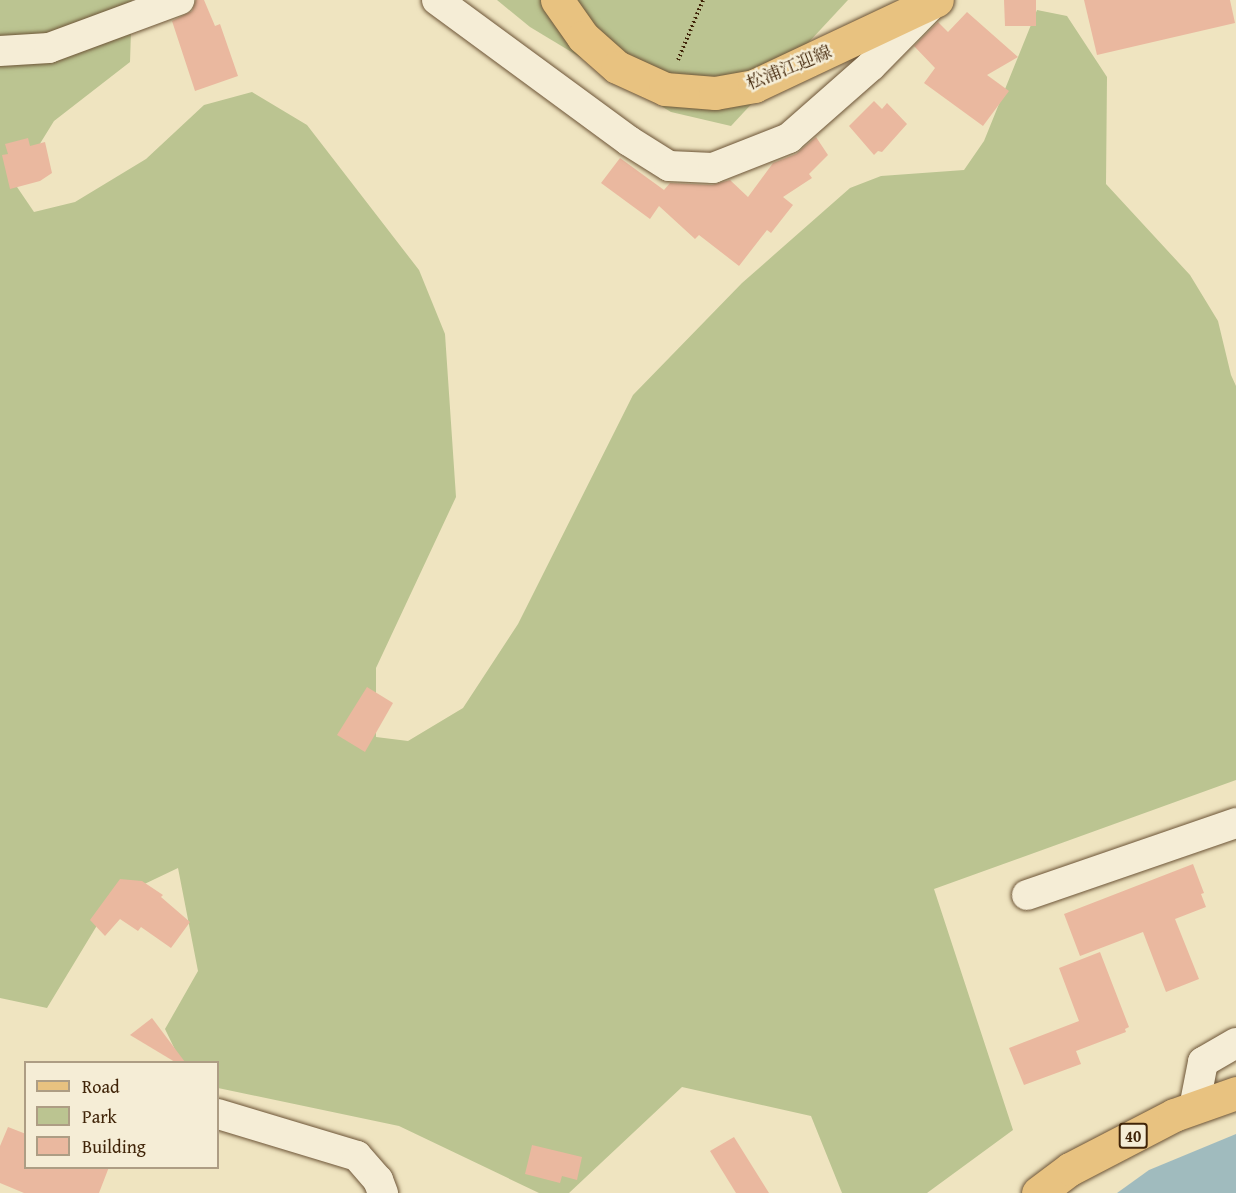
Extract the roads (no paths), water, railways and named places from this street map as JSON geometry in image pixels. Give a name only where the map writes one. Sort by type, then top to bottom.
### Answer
[{"type":"main road","name":"松浦江迎線","points":[[557,0],[583,38],[617,67],[665,89],[715,93],[754,86],[936,1]]},
{"type":"main road","name":"40","points":[[1038,1193],[1070,1169],[1174,1115],[1236,1093]]},
{"type":"street","points":[[0,51],[49,48],[179,0]]},
{"type":"street","points":[[437,0],[629,141],[669,166],[713,168],[789,138],[871,66],[936,1]]},
{"type":"street","points":[[1027,894],[1236,823]]},
{"type":"street","points":[[1194,1108],[1203,1062],[1236,1043]]},
{"type":"street","points":[[219,1114],[357,1156],[378,1180],[383,1193]]},
{"type":"water","points":[[1236,1134],[1236,1193],[1117,1193],[1149,1170]]}]
